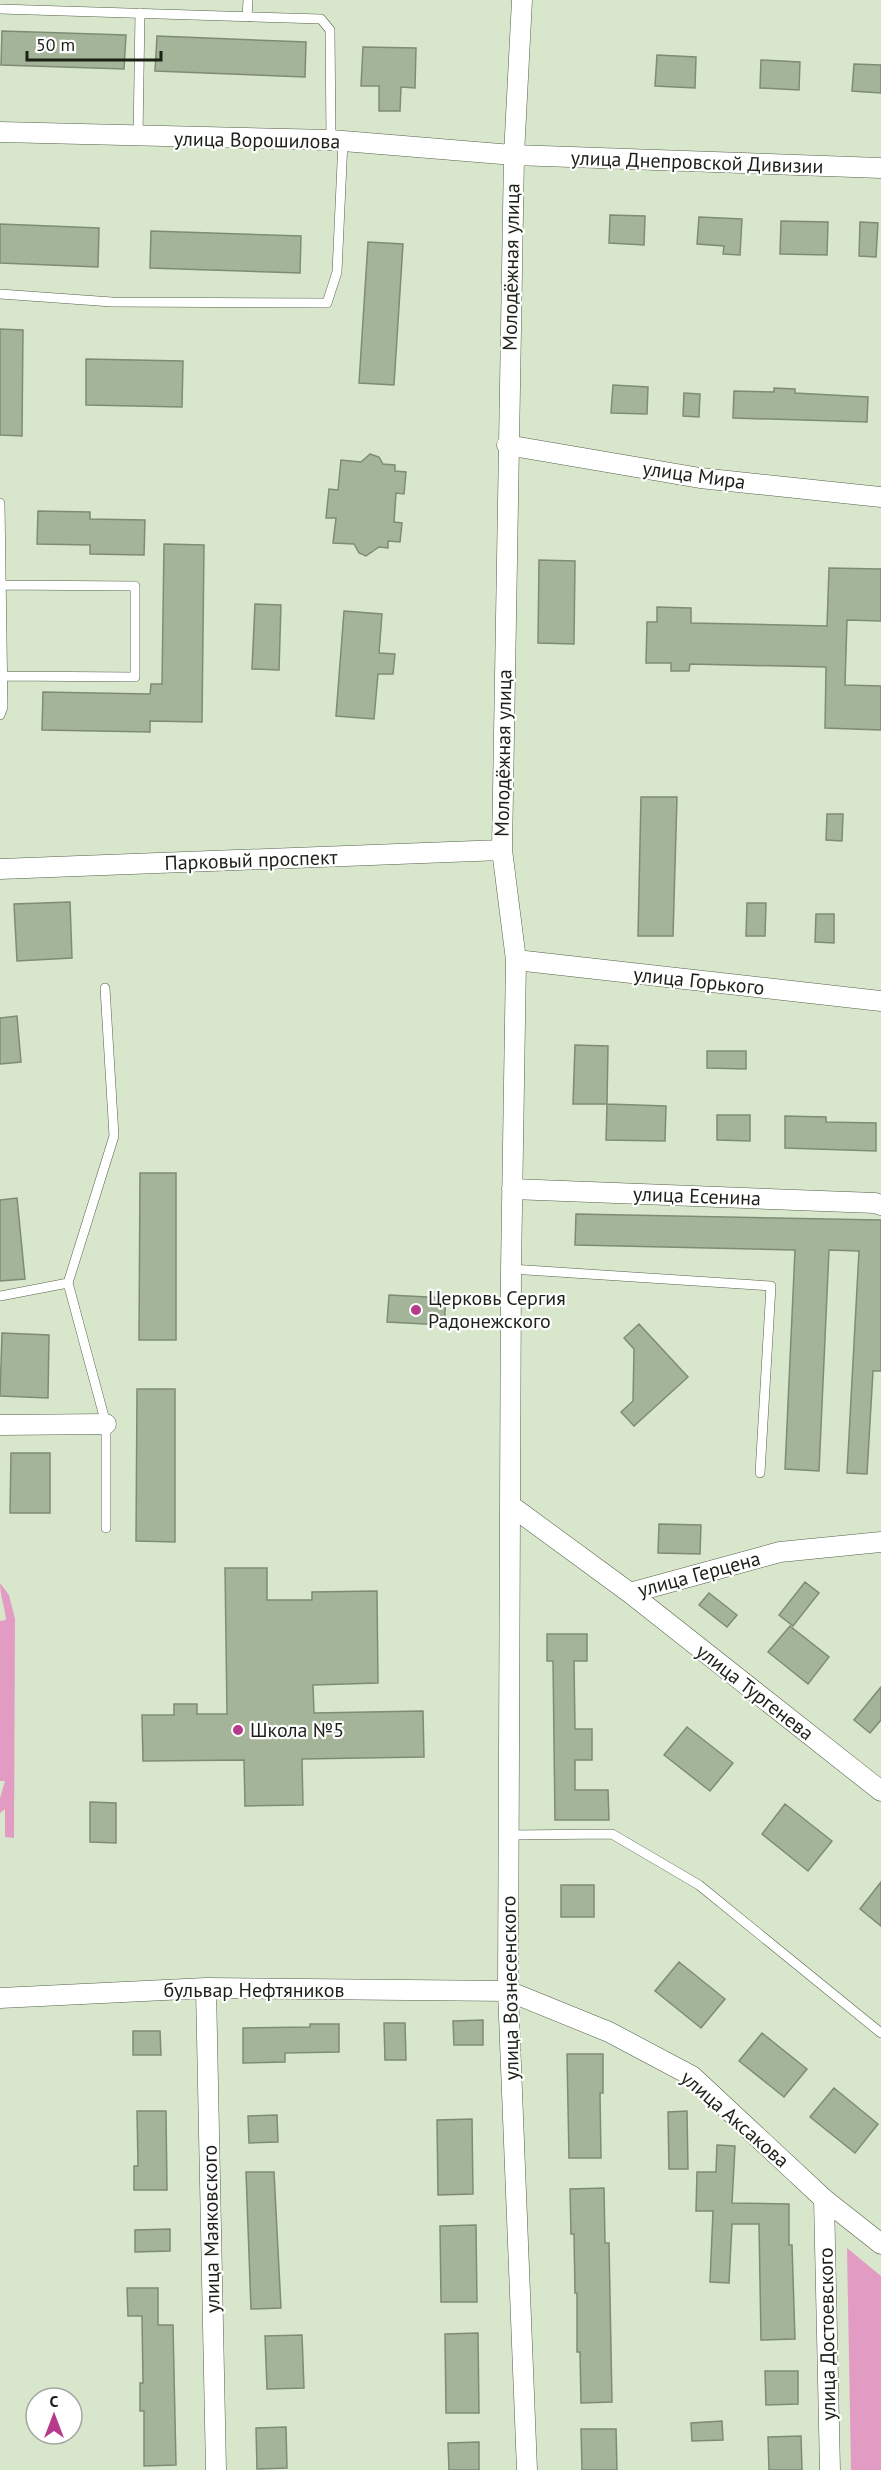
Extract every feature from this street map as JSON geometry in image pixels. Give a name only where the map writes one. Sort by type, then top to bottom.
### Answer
[{"type":"street","name":"Молодёжная улица","points":[[510,1506],[516,960],[502,850],[507,445],[514,155],[522,0]]},
{"type":"street","name":"улица Ворошилова","points":[[0,132],[337,141],[514,155]]},
{"type":"street","name":"улица Днепровской Дивизии","points":[[514,155],[881,168]]},
{"type":"street","name":"улица Мира","points":[[507,445],[700,478],[881,497]]},
{"type":"street","name":"Парковый проспект","points":[[0,869],[502,850]]},
{"type":"street","name":"улица Горького","points":[[516,960],[881,1001]]},
{"type":"street","name":"улица Есенина","points":[[512,1189],[881,1205]]},
{"type":"street","points":[[0,1425],[106,1424]]},
{"type":"street","name":"улица Герцена","points":[[510,1506],[630,1593],[780,1552],[881,1542]]},
{"type":"street","name":"улица Вознесенского","points":[[510,1506],[508,1991],[527,2470]]},
{"type":"street","name":"улица Тургенева","points":[[630,1593],[881,1791]]},
{"type":"street","name":"бульвар Нефтяников","points":[[0,1998],[206,1988],[508,1991]]},
{"type":"street","name":"улица Маяковского","points":[[206,1988],[216,2470]]},
{"type":"street","name":"улица Аксакова","points":[[508,1991],[609,2032],[692,2076],[824,2199],[881,2244]]},
{"type":"street","name":"улица Достоевского","points":[[824,2199],[830,2470]]},
{"type":"lane","points":[[247,17],[248,0]]},
{"type":"lane","points":[[0,9],[321,19],[330,30],[337,141],[337,272],[327,303],[112,302],[0,294]]},
{"type":"lane","points":[[138,137],[140,13]]},
{"type":"lane","points":[[0,502],[3,585],[3,707],[0,715]]},
{"type":"lane","points":[[3,585],[135,586],[135,677],[3,676]]},
{"type":"lane","points":[[105,988],[114,1136],[68,1283],[106,1424],[106,1528]]},
{"type":"lane","points":[[511,1269],[771,1286],[760,1473]]},
{"type":"lane","points":[[0,1296],[68,1283]]},
{"type":"lane","points":[[508,1834],[612,1834],[699,1885],[881,2033]]},
{"type":"shaded area","points":[[0,1583],[9,1595],[15,1619],[14,1838],[5,1837],[5,1809],[0,1813],[0,1798],[5,1781],[0,1781],[0,1621],[6,1620]]},
{"type":"shaded area","points":[[847,2248],[881,2276],[881,2470],[851,2470]]},
{"type":"building","points":[[2,31],[126,35],[124,69],[1,65]]},
{"type":"building","points":[[157,36],[306,42],[305,77],[155,71]]},
{"type":"building","points":[[363,47],[416,48],[415,88],[401,87],[400,111],[379,111],[379,86],[361,86]]},
{"type":"building","points":[[657,55],[696,57],[695,88],[655,86]]},
{"type":"building","points":[[761,60],[800,62],[799,90],[760,88]]},
{"type":"building","points":[[854,64],[881,65],[881,93],[852,91]]},
{"type":"building","points":[[610,215],[645,216],[644,245],[609,243]]},
{"type":"building","points":[[699,217],[742,219],[740,255],[723,254],[724,246],[697,244]]},
{"type":"building","points":[[781,221],[828,222],[827,255],[780,254]]},
{"type":"building","points":[[860,222],[878,223],[876,257],[859,256]]},
{"type":"building","points":[[0,224],[99,228],[98,267],[0,263]]},
{"type":"building","points":[[151,231],[301,236],[300,273],[150,268]]},
{"type":"building","points":[[368,242],[403,244],[394,385],[359,383]]},
{"type":"building","points":[[0,329],[23,330],[22,436],[0,435]]},
{"type":"building","points":[[86,359],[183,361],[182,407],[86,405]]},
{"type":"building","points":[[613,385],[648,387],[647,414],[611,413]]},
{"type":"building","points":[[774,388],[795,389],[795,393],[868,397],[867,422],[733,418],[734,391],[774,392]]},
{"type":"building","points":[[684,393],[700,394],[699,417],[683,416]]},
{"type":"building","points":[[370,454],[379,457],[383,464],[395,465],[395,471],[406,472],[404,494],[396,493],[394,522],[402,523],[400,542],[388,541],[388,548],[379,547],[366,556],[359,553],[354,544],[333,543],[336,518],[326,518],[329,489],[338,490],[341,460],[361,462]]},
{"type":"building","points":[[38,511],[90,512],[90,519],[145,520],[144,555],[90,554],[90,545],[37,544]]},
{"type":"building","points":[[164,544],[204,545],[202,722],[150,721],[150,732],[42,730],[43,692],[150,694],[151,684],[162,684]]},
{"type":"building","points":[[539,560],[575,561],[574,644],[538,643]]},
{"type":"building","points":[[829,568],[881,569],[881,621],[847,620],[845,685],[881,686],[881,730],[825,728],[826,667],[690,664],[689,671],[671,671],[671,663],[646,663],[647,622],[657,622],[657,607],[691,608],[691,623],[827,626]]},
{"type":"building","points":[[255,604],[281,605],[279,670],[252,669]]},
{"type":"building","points":[[344,611],[382,614],[379,653],[395,654],[393,674],[378,674],[374,719],[336,716]]},
{"type":"building","points":[[641,797],[677,797],[673,936],[638,936]]},
{"type":"building","points":[[827,814],[843,814],[842,841],[826,840]]},
{"type":"building","points":[[70,902],[72,958],[17,961],[14,904]]},
{"type":"building","points":[[747,903],[766,903],[765,936],[746,936]]},
{"type":"building","points":[[816,914],[834,914],[834,943],[815,942]]},
{"type":"building","points":[[17,1016],[21,1062],[0,1064],[0,1018]]},
{"type":"building","points":[[575,1045],[608,1046],[607,1104],[573,1104]]},
{"type":"building","points":[[707,1051],[746,1051],[746,1069],[707,1068]]},
{"type":"building","points":[[607,1104],[666,1106],[665,1141],[606,1140]]},
{"type":"building","points":[[717,1115],[750,1115],[750,1141],[717,1140]]},
{"type":"building","points":[[785,1116],[826,1117],[826,1122],[876,1123],[876,1151],[785,1148]]},
{"type":"building","points":[[140,1173],[176,1173],[176,1340],[139,1340]]},
{"type":"building","points":[[17,1198],[25,1279],[0,1281],[0,1200]]},
{"type":"building","points":[[576,1214],[881,1220],[881,1371],[873,1371],[867,1474],[847,1473],[859,1251],[829,1250],[819,1471],[785,1469],[795,1250],[575,1245]]},
{"type":"building","name":"Церковь Сергия Радонежского","points":[[389,1295],[446,1298],[444,1325],[387,1322]]},
{"type":"building","points":[[639,1324],[688,1377],[634,1426],[621,1412],[633,1401],[634,1349],[624,1338]]},
{"type":"building","points":[[2,1333],[49,1335],[48,1398],[0,1396]]},
{"type":"building","points":[[137,1389],[175,1389],[175,1542],[136,1541]]},
{"type":"building","points":[[11,1453],[50,1453],[50,1513],[10,1513]]},
{"type":"building","points":[[659,1524],[701,1525],[700,1554],[658,1553]]},
{"type":"building","points":[[225,1568],[267,1568],[267,1600],[312,1600],[312,1592],[377,1591],[378,1683],[313,1685],[314,1713],[423,1711],[424,1757],[302,1759],[303,1805],[245,1806],[244,1760],[143,1761],[142,1715],[174,1715],[174,1704],[197,1704],[197,1714],[227,1714]]},
{"type":"building","points":[[805,1582],[819,1593],[793,1626],[779,1615]]},
{"type":"building","points":[[709,1593],[737,1615],[727,1627],[699,1605]]},
{"type":"building","points":[[790,1626],[829,1657],[808,1684],[768,1652]]},
{"type":"building","points":[[547,1634],[587,1634],[587,1661],[574,1661],[575,1729],[592,1729],[592,1760],[575,1760],[575,1790],[608,1790],[609,1820],[555,1820],[553,1661],[547,1661]]},
{"type":"building","points":[[881,1687],[881,1720],[870,1733],[854,1720]]},
{"type":"building","points":[[687,1727],[733,1763],[710,1791],[664,1755]]},
{"type":"building","points":[[90,1802],[116,1803],[116,1843],[90,1842]]},
{"type":"building","points":[[785,1804],[832,1841],[808,1871],[762,1834]]},
{"type":"building","points":[[881,1882],[881,1926],[860,1909]]},
{"type":"building","points":[[561,1885],[594,1885],[594,1917],[561,1917]]},
{"type":"building","points":[[679,1962],[725,1999],[701,2028],[655,1991]]},
{"type":"building","points":[[483,2020],[483,2045],[454,2045],[453,2021]]},
{"type":"building","points":[[384,2023],[405,2023],[406,2060],[385,2060]]},
{"type":"building","points":[[310,2024],[339,2024],[339,2052],[285,2053],[285,2062],[243,2063],[243,2028],[310,2027]]},
{"type":"building","points":[[133,2031],[160,2031],[161,2055],[133,2055]]},
{"type":"building","points":[[762,2033],[807,2069],[784,2097],[739,2061]]},
{"type":"building","points":[[567,2054],[603,2054],[603,2093],[600,2093],[601,2158],[569,2158]]},
{"type":"building","points":[[834,2088],[878,2124],[855,2153],[810,2117]]},
{"type":"building","points":[[137,2111],[166,2111],[167,2190],[134,2190],[134,2166],[138,2166]]},
{"type":"building","points":[[687,2111],[688,2169],[669,2169],[668,2112]]},
{"type":"building","points":[[277,2115],[278,2142],[249,2143],[248,2116]]},
{"type":"building","points":[[472,2119],[473,2194],[438,2195],[437,2120]]},
{"type":"building","points":[[717,2145],[735,2146],[732,2203],[789,2204],[789,2245],[792,2245],[795,2339],[761,2340],[759,2224],[732,2224],[729,2283],[710,2282],[713,2211],[696,2211],[697,2172],[716,2172]]},
{"type":"building","points":[[246,2172],[274,2172],[281,2308],[251,2309]]},
{"type":"building","points":[[604,2188],[605,2243],[609,2243],[612,2402],[581,2403],[570,2189]]},
{"type":"building","points":[[476,2225],[477,2302],[441,2302],[440,2226]]},
{"type":"building","points":[[170,2229],[170,2251],[135,2252],[135,2230]]},
{"type":"building","points":[[127,2288],[158,2288],[158,2325],[173,2325],[176,2465],[144,2466],[144,2411],[140,2411],[140,2383],[143,2383],[142,2316],[128,2316]]},
{"type":"building","points":[[478,2333],[479,2413],[446,2413],[445,2334]]},
{"type":"building","points":[[302,2335],[304,2388],[267,2389],[265,2336]]},
{"type":"building","points":[[765,2371],[798,2371],[798,2404],[766,2405]]},
{"type":"building","points":[[722,2421],[723,2440],[692,2441],[691,2423]]},
{"type":"building","points":[[286,2427],[287,2468],[257,2469],[256,2428]]},
{"type":"building","points":[[581,2429],[616,2429],[617,2470],[582,2470]]},
{"type":"building","points":[[801,2436],[802,2470],[769,2470],[768,2437]]},
{"type":"building","points":[[479,2442],[479,2470],[449,2470],[448,2443]]},
{"type":"place","name":"Церковь Сергия Радонежского","points":[[416,1310]]},
{"type":"place","name":"Школа №5","points":[[238,1730]]}]
